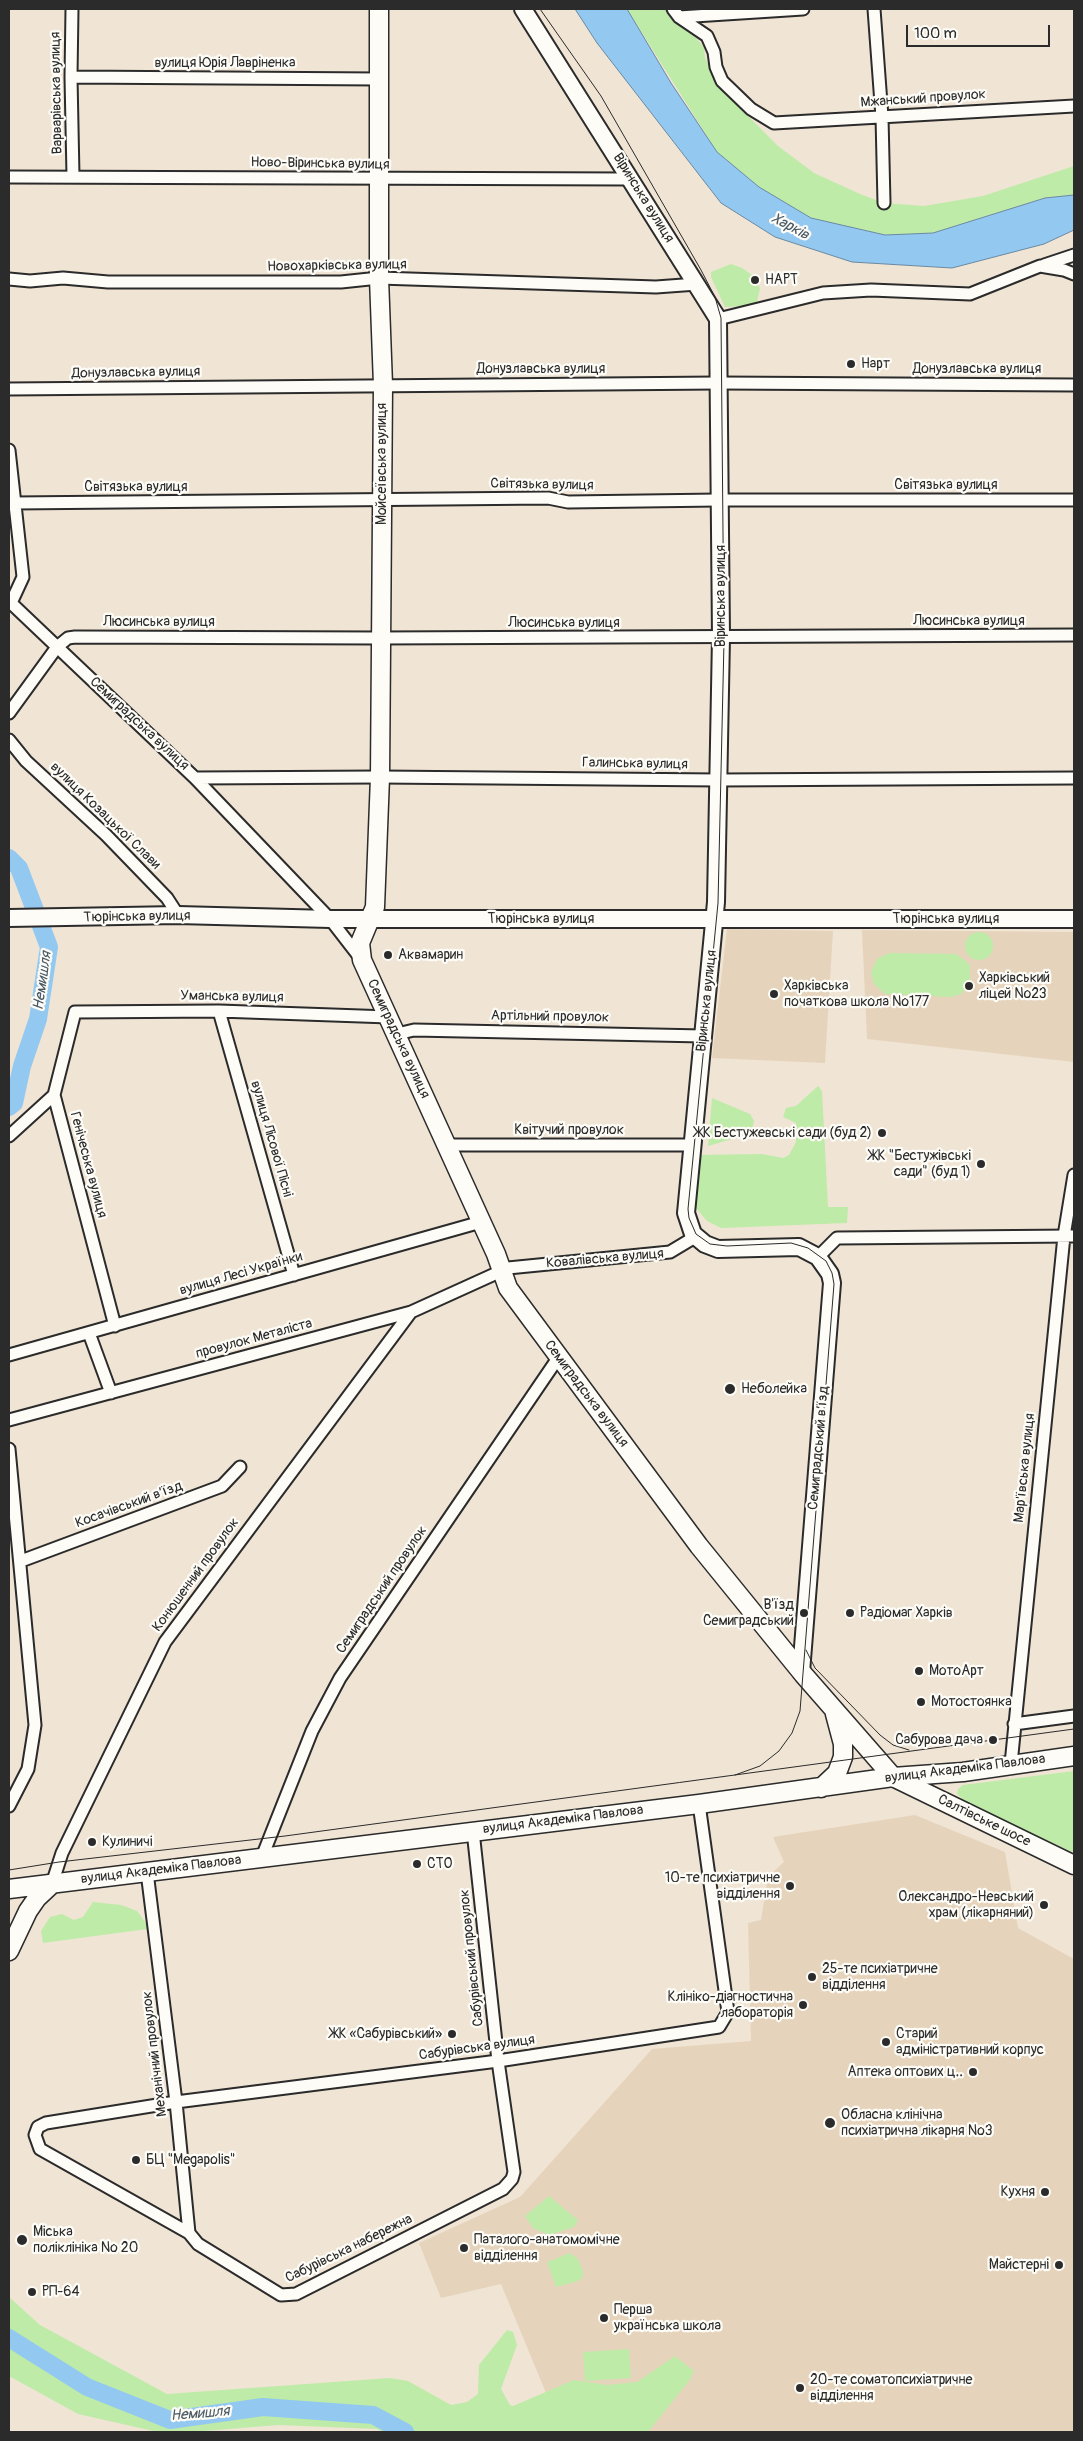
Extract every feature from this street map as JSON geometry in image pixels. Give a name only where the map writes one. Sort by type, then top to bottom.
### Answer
[{"type":"main road","name":"Мойсеївська вулиця","points":[[370,918],[375,908],[380,777],[379,638],[383,386],[379,278],[379,9]]},
{"type":"main road","name":"Віринська вулиця","points":[[524,9],[718,319],[722,637],[719,780],[714,920],[686,1213],[695,1236]]},
{"type":"main road","name":"Тюрінська вулиця","points":[[11,918],[178,915],[330,919],[1074,919]]},
{"type":"main road","name":"Семиградська вулиця","points":[[370,918],[360,943],[362,960],[496,1254],[500,1271],[508,1288],[699,1546],[834,1711],[893,1777]]},
{"type":"main road","points":[[695,1236],[705,1244],[718,1249],[791,1245],[806,1249],[818,1256]]},
{"type":"main road","name":"Семиградський в’їзд","points":[[802,1672],[832,1283],[828,1270],[818,1256]]},
{"type":"main road","points":[[821,1788],[837,1773],[843,1757],[843,1744],[834,1711]]},
{"type":"main road","name":"вулиця Академіка Павлова","points":[[9,1889],[699,1804],[893,1777],[963,1772],[1074,1756]]},
{"type":"main road","points":[[960,1810],[951,1800],[948,1791],[951,1781],[963,1772]]},
{"type":"main road","name":"Салтівське шосе","points":[[893,1777],[1074,1866]]},
{"type":"main road","points":[[9,1951],[28,1911],[37,1898],[52,1884]]},
{"type":"street","name":"Варварівська вулиця","points":[[72,9],[73,176]]},
{"type":"street","points":[[676,13],[803,9]]},
{"type":"street","points":[[874,9],[882,118],[884,203]]},
{"type":"street","name":"Мжанський провулок","points":[[676,13],[707,36],[714,52],[716,67],[722,81],[751,109],[774,123],[1074,106]]},
{"type":"street","name":"вулиця Юрія Лавріненка","points":[[71,77],[380,79]]},
{"type":"street","name":"Ново-Віринська вулиця","points":[[9,177],[73,176],[379,180],[630,179]]},
{"type":"street","points":[[718,319],[824,293],[871,290],[970,294],[1040,266],[1074,255]]},
{"type":"street","points":[[1040,266],[1064,270],[1074,274]]},
{"type":"street","name":"Новохарківська вулиця","points":[[9,279],[30,281],[63,278],[108,282],[342,282],[379,278],[656,287],[697,284]]},
{"type":"street","name":"Донузлавська вулиця","points":[[9,389],[720,383],[1074,385]]},
{"type":"street","points":[[9,450],[11,504],[23,577],[10,604]]},
{"type":"street","name":"Світязька вулиця","points":[[11,504],[548,498],[568,502],[1074,500]]},
{"type":"street","name":"Семиградська вулиця","points":[[10,604],[195,778],[330,919],[362,960]]},
{"type":"street","name":"Люсинська вулиця","points":[[57,648],[68,638],[75,637],[379,638],[1074,635]]},
{"type":"street","points":[[9,713],[57,648]]},
{"type":"street","name":"вулиця Козацької Слави","points":[[9,740],[33,768],[106,835],[167,898],[178,915]]},
{"type":"street","name":"Галинська вулиця","points":[[195,778],[380,777],[719,780],[1074,778]]},
{"type":"street","name":"Уманська вулиця","points":[[76,1012],[219,1011],[389,1017]]},
{"type":"street","name":"вулиця Лісової Пісні","points":[[219,1011],[294,1275]]},
{"type":"street","name":"Генічеська вулиця","points":[[76,1012],[54,1095],[115,1326]]},
{"type":"street","name":"Артільний провулок","points":[[397,1034],[414,1030],[703,1036]]},
{"type":"street","points":[[9,1136],[54,1095]]},
{"type":"street","name":"Квітучий провулок","points":[[446,1145],[692,1145]]},
{"type":"street","name":"Мар'ївська вулиця","points":[[1010,1764],[1069,1236],[1074,1175]]},
{"type":"street","name":"вулиця Лесі Українки","points":[[9,1355],[481,1222]]},
{"type":"street","name":"Ковалівська вулиця","points":[[500,1271],[514,1267],[670,1252],[695,1236]]},
{"type":"street","points":[[818,1256],[837,1238],[1069,1236]]},
{"type":"street","name":"провулок Металіста","points":[[9,1420],[411,1312],[500,1271]]},
{"type":"street","name":"Конюшенний провулок","points":[[52,1884],[62,1853],[165,1642],[411,1312]]},
{"type":"street","points":[[89,1333],[111,1393]]},
{"type":"street","name":"Семиградський провулок","points":[[262,1857],[312,1731],[340,1678],[558,1358]]},
{"type":"street","points":[[9,1448],[35,1725],[28,1769],[9,1806]]},
{"type":"street","name":"Косачівський в’їзд","points":[[21,1561],[222,1486],[240,1467]]},
{"type":"street","points":[[1014,1724],[1074,1716]]},
{"type":"street","name":"Сабурівська вулиця","points":[[40,2149],[35,2134],[42,2124],[176,2102],[498,2061],[719,2027],[728,2012],[699,1804]]},
{"type":"street","name":"Сабурівський провулок","points":[[473,1831],[498,2061],[514,2172]]},
{"type":"street","name":"Механічний провулок","points":[[147,1872],[176,2102],[189,2232]]},
{"type":"street","name":"Сабурівська набережна","points":[[40,2149],[189,2232],[198,2244],[281,2295],[296,2294],[503,2189],[512,2178],[514,2172]]},
{"type":"shaded area","name":"Харківська початкова школа №177","points":[[727,929],[833,931],[825,1063],[712,1058]]},
{"type":"shaded area","name":"Харківський ліцей №23","points":[[862,930],[1074,932],[1074,1062],[867,1039]]},
{"type":"shaded area","name":"Обласна клінічна психіатрична лікарня №3","points":[[915,1815],[1005,1852],[1018,1928],[1074,1959],[1074,2432],[592,2432],[546,2393],[501,2284],[441,2298],[419,2243],[520,2197],[652,2049],[751,2041],[748,1923],[761,1920],[768,1877],[784,1862],[773,1837]]},
{"type":"green space","points":[[627,9],[666,9],[673,17],[688,27],[704,48],[705,58],[712,71],[739,107],[778,146],[814,173],[860,194],[884,203],[924,206],[983,196],[1074,166],[1074,195],[1045,198],[933,233],[885,235],[811,218],[759,187],[717,152]]},
{"type":"green space","points":[[731,264],[742,268],[752,275],[760,288],[757,302],[746,306],[725,307],[711,277],[711,272]]},
{"type":"green space","points":[[979,932],[989,936],[993,946],[989,956],[979,960],[969,956],[965,946],[969,936]]},
{"type":"green space","points":[[889,953],[956,954],[970,966],[970,983],[961,994],[951,997],[885,994],[874,984],[871,972],[877,959]]},
{"type":"green space","points":[[818,1086],[822,1091],[828,1207],[848,1207],[847,1223],[721,1228],[707,1221],[696,1208],[697,1155],[762,1154],[783,1158],[789,1155],[796,1142],[796,1123],[783,1117],[786,1108],[796,1106]]},
{"type":"green space","points":[[712,1098],[750,1114],[754,1121],[752,1131],[749,1134],[708,1146]]},
{"type":"green space","points":[[1074,1771],[1074,1851],[1072,1852],[968,1804],[957,1794],[958,1789],[963,1785]]},
{"type":"green space","points":[[93,1902],[121,1905],[137,1911],[148,1926],[147,1929],[43,1943],[41,1931],[50,1917],[62,1914],[74,1920],[83,1917]]},
{"type":"green space","points":[[549,2196],[578,2220],[574,2227],[549,2235],[533,2228],[525,2216]]},
{"type":"green space","points":[[570,2253],[578,2259],[583,2271],[583,2277],[578,2281],[556,2287],[547,2262]]},
{"type":"green space","points":[[9,2297],[40,2325],[167,2394],[390,2378],[408,2381],[451,2405],[467,2402],[478,2394],[479,2365],[507,2330],[513,2332],[517,2345],[501,2389],[510,2405],[513,2406],[574,2380],[607,2385],[637,2382],[675,2356],[694,2371],[689,2381],[648,2432],[383,2432],[377,2429],[278,2425],[192,2432],[158,2432],[78,2414],[9,2376]]},
{"type":"green space","points":[[629,2349],[631,2378],[585,2381],[583,2352]]},
{"type":"water","name":"Харків","points":[[575,9],[627,9],[671,83],[717,152],[759,187],[811,218],[885,235],[933,233],[1045,198],[1074,195],[1074,230],[1044,244],[952,268],[852,262],[775,237],[721,203],[597,43]]},
{"type":"waterway","name":"Немишля","points":[[9,858],[19,868],[49,947],[38,1019],[22,1066],[14,1103],[9,1107]]},
{"type":"waterway","name":"Немишля","points":[[9,2338],[87,2387],[170,2420],[263,2407],[373,2415],[405,2432]]},
{"type":"tram line","points":[[540,9],[601,96],[701,270],[715,297],[721,318],[724,641],[718,903],[688,1209],[689,1218],[696,1234],[710,1244],[727,1246],[791,1243],[808,1248],[826,1261],[832,1273],[834,1284],[800,1711],[792,1733],[779,1751],[760,1766],[735,1775]]},
{"type":"tram line","points":[[806,1650],[815,1668],[880,1735],[893,1745],[909,1750]]},
{"type":"tram line","points":[[9,1870],[59,1862],[285,1836],[1074,1729]]},
{"type":"place","name":"НАРТ","points":[[755,280]]},
{"type":"place","name":"Нарт","points":[[851,364]]},
{"type":"place","name":"Аквамарин","points":[[388,955]]},
{"type":"place","name":"Харківський ліцей №23","points":[[969,986]]},
{"type":"place","name":"Харківська початкова школа №177","points":[[774,994]]},
{"type":"place","name":"ЖК Бестужевські сади (буд 2)","points":[[882,1133]]},
{"type":"place","name":"ЖК \"Бестужівські сади\" (буд 1)","points":[[981,1164]]},
{"type":"place","name":"Неболейка","points":[[730,1389]]},
{"type":"place","name":"В'їзд Семиградський","points":[[804,1613]]},
{"type":"place","name":"Радіомаг Харків","points":[[850,1613]]},
{"type":"place","name":"МотоАрт","points":[[919,1671]]},
{"type":"place","name":"Мотостоянка","points":[[921,1702]]},
{"type":"place","name":"Сабурова дача","points":[[993,1740]]},
{"type":"place","name":"Кулиничі","points":[[92,1842]]},
{"type":"place","name":"СТО","points":[[417,1864]]},
{"type":"place","name":"10-те психіатричне відділення","points":[[790,1886]]},
{"type":"place","name":"Олександро-Невський храм (лікарняний)","points":[[1044,1905]]},
{"type":"place","name":"25-те психіатричне відділення","points":[[812,1977]]},
{"type":"place","name":"Клініко-діагностична лабораторія","points":[[803,2005]]},
{"type":"place","name":"ЖК «Сабурівський»","points":[[452,2034]]},
{"type":"place","name":"Старий адміністративний корпус","points":[[886,2042]]},
{"type":"place","name":"Аптека оптових ц‥","points":[[973,2072]]},
{"type":"place","name":"Обласна клінічна психіатрична лікарня №3","points":[[830,2123]]},
{"type":"place","name":"БЦ \"Megapolis\"","points":[[136,2160]]},
{"type":"place","name":"Кухня","points":[[1045,2192]]},
{"type":"place","name":"Міська поліклініка № 20","points":[[22,2240]]},
{"type":"place","name":"Паталого-анатомомічне відділення","points":[[464,2248]]},
{"type":"place","name":"Майстерні","points":[[1059,2265]]},
{"type":"place","name":"РП-64","points":[[32,2292]]},
{"type":"place","name":"Перша українська школа","points":[[604,2318]]},
{"type":"place","name":"20-те соматопсихіатричне відділення","points":[[800,2388]]}]
